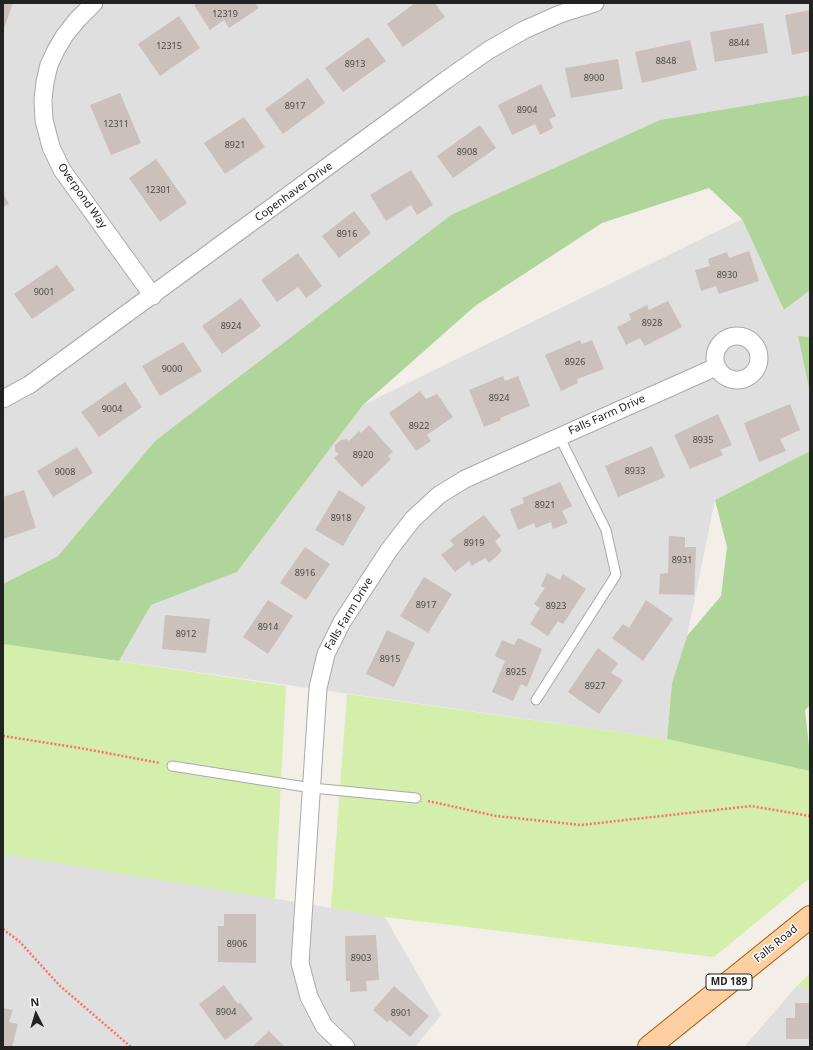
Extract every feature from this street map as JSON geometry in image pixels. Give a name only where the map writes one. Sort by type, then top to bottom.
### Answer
[{"type":"main road","name":"Falls Road","points":[[649,1047],[810,917]]},
{"type":"street","name":"Overpond Way","points":[[92,3],[65,36],[56,50],[45,82],[43,100],[44,120],[51,147],[62,170],[153,296]]},
{"type":"street","name":"Copenhaver Drive","points":[[3,399],[29,385],[153,296],[489,50],[524,30],[560,14],[595,3]]},
{"type":"street","name":"Falls Farm Drive","points":[[346,1047],[324,1026],[308,997],[300,963],[318,688],[326,654],[342,622],[389,550],[413,519],[439,495],[465,479],[716,367]]},
{"type":"lane","points":[[536,700],[616,575],[606,530],[559,436]]},
{"type":"lane","points":[[172,766],[312,788],[416,798]]},
{"type":"path","points":[[3,736],[80,748],[172,766]]},
{"type":"path","points":[[416,798],[496,816],[581,825],[751,806],[810,816]]},
{"type":"path","points":[[3,929],[20,942],[59,985],[131,1047]]},
{"type":"shaded area","points":[[3,3],[810,3],[810,95],[660,120],[155,441],[58,556],[3,584]]},
{"type":"shaded area","points":[[742,219],[784,310],[810,290],[810,337],[798,336],[810,393],[810,451],[715,500],[687,636],[672,683],[667,739],[119,661],[151,605],[237,572],[363,405]]},
{"type":"shaded area","points":[[3,853],[385,917],[441,1015],[415,1047],[3,1047]]},
{"type":"shaded area","points":[[796,987],[810,989],[810,1047],[744,1047]]},
{"type":"green space","points":[[810,95],[810,290],[784,310],[742,219],[709,188],[602,223],[475,306],[363,405],[237,572],[151,605],[119,661],[3,644],[3,584],[58,556],[155,441],[451,215],[660,120]]},
{"type":"green space","points":[[798,336],[810,337],[810,393]]},
{"type":"green space","points":[[810,451],[810,705],[805,710],[810,756],[810,771],[667,739],[672,683],[687,636],[721,596],[727,547],[715,500]]},
{"type":"green space","points":[[3,644],[286,686],[275,899],[3,854]]},
{"type":"green space","points":[[347,694],[667,739],[810,771],[810,878],[714,957],[385,917],[331,908]]},
{"type":"green space","points":[[810,973],[810,989],[796,987]]},
{"type":"building","points":[[3,3],[13,3],[3,31]]},
{"type":"building","points":[[198,3],[255,3],[259,8],[229,28],[224,20],[210,30],[194,5]]},
{"type":"building","points":[[415,3],[435,3],[445,17],[403,47],[387,24]]},
{"type":"building","points":[[810,10],[810,51],[792,55],[785,15]]},
{"type":"building","points":[[179,16],[200,48],[160,76],[138,44]]},
{"type":"building","points":[[763,23],[768,53],[715,62],[710,32]]},
{"type":"building","points":[[368,37],[386,61],[343,92],[325,68]]},
{"type":"building","points":[[690,40],[697,70],[642,83],[635,52]]},
{"type":"building","points":[[618,59],[623,89],[571,98],[565,68]]},
{"type":"building","points":[[308,78],[325,103],[283,134],[265,109]]},
{"type":"building","points":[[541,84],[556,116],[549,119],[553,128],[540,135],[535,124],[512,135],[498,105]]},
{"type":"building","points":[[120,93],[141,143],[111,155],[90,105]]},
{"type":"building","points":[[244,117],[265,147],[225,174],[204,143]]},
{"type":"building","points":[[480,125],[496,148],[453,178],[437,156]]},
{"type":"building","points":[[156,159],[187,203],[160,222],[129,178]]},
{"type":"building","points":[[411,170],[433,205],[417,215],[411,205],[386,221],[370,195]]},
{"type":"building","points":[[3,193],[9,204],[3,207]]},
{"type":"building","points":[[354,211],[371,233],[339,258],[322,236]]},
{"type":"building","points":[[749,251],[759,281],[719,294],[716,286],[701,291],[695,270],[710,266],[708,259],[727,252],[729,258]]},
{"type":"building","points":[[298,253],[322,286],[306,298],[298,287],[277,302],[261,280]]},
{"type":"building","points":[[57,265],[75,290],[32,319],[14,294]]},
{"type":"building","points":[[241,298],[261,326],[222,354],[202,326]]},
{"type":"building","points":[[668,301],[682,327],[645,346],[640,338],[626,345],[617,327],[631,320],[629,314],[647,305],[649,310]]},
{"type":"building","points":[[580,340],[582,344],[592,340],[604,369],[577,379],[578,383],[561,391],[545,355]]},
{"type":"building","points":[[183,342],[202,371],[160,396],[142,366]]},
{"type":"building","points":[[503,376],[505,381],[518,376],[530,406],[500,418],[501,420],[484,427],[469,390]]},
{"type":"building","points":[[125,382],[142,407],[99,437],[81,412]]},
{"type":"building","points":[[420,391],[426,399],[437,394],[453,417],[427,435],[431,441],[416,451],[389,413]]},
{"type":"building","points":[[790,404],[800,430],[780,439],[786,451],[759,462],[744,423]]},
{"type":"building","points":[[718,414],[732,445],[720,450],[723,455],[690,469],[674,435]]},
{"type":"building","points":[[369,425],[393,452],[388,456],[391,459],[362,487],[334,458],[339,454],[335,451],[335,445],[341,440],[347,439],[349,441],[359,431],[361,433]]},
{"type":"building","points":[[652,446],[665,477],[618,497],[605,466]]},
{"type":"building","points":[[77,447],[93,473],[53,497],[37,471]]},
{"type":"building","points":[[560,482],[572,506],[562,511],[568,523],[553,529],[551,522],[536,528],[534,523],[518,530],[510,509],[524,503],[522,498]]},
{"type":"building","points":[[24,490],[36,528],[3,539],[3,497]]},
{"type":"building","points":[[339,490],[366,507],[343,546],[315,530]]},
{"type":"building","points":[[484,515],[501,536],[495,541],[502,551],[489,563],[485,558],[472,566],[469,561],[455,572],[441,555],[454,545],[450,540]]},
{"type":"building","points":[[669,536],[685,537],[685,547],[696,547],[694,595],[659,594],[660,574],[668,573]]},
{"type":"building","points":[[305,547],[330,564],[306,600],[280,583]]},
{"type":"building","points":[[547,573],[560,580],[563,574],[586,589],[563,624],[558,621],[548,636],[530,624],[540,608],[534,604],[545,588],[541,586]]},
{"type":"building","points":[[424,577],[452,594],[428,633],[400,616]]},
{"type":"building","points":[[268,600],[293,616],[268,654],[243,637]]},
{"type":"building","points":[[646,600],[673,619],[643,661],[612,638],[623,624],[629,628]]},
{"type":"building","points":[[165,615],[210,619],[206,653],[162,649]]},
{"type":"building","points":[[387,630],[415,643],[394,687],[366,674]]},
{"type":"building","points":[[518,638],[542,649],[527,687],[521,684],[513,701],[492,692],[505,661],[495,656],[502,640],[514,645]]},
{"type":"building","points":[[598,648],[618,663],[611,673],[623,680],[599,714],[568,692]]},
{"type":"building","points":[[224,914],[256,914],[256,963],[218,962],[218,926],[224,926]]},
{"type":"building","points":[[376,935],[379,980],[366,981],[367,991],[350,992],[350,981],[346,981],[345,936]]},
{"type":"building","points":[[224,985],[238,1004],[240,1002],[253,1019],[225,1040],[199,1004]]},
{"type":"building","points":[[394,986],[429,1016],[410,1037],[390,1020],[387,1022],[373,1010]]},
{"type":"building","points":[[795,1003],[810,1003],[810,1039],[786,1039],[786,1018],[795,1018]]},
{"type":"building","points":[[3,1008],[13,1010],[9,1022],[18,1024],[12,1047],[3,1045]]},
{"type":"building","points":[[269,1031],[285,1047],[252,1047]]}]
